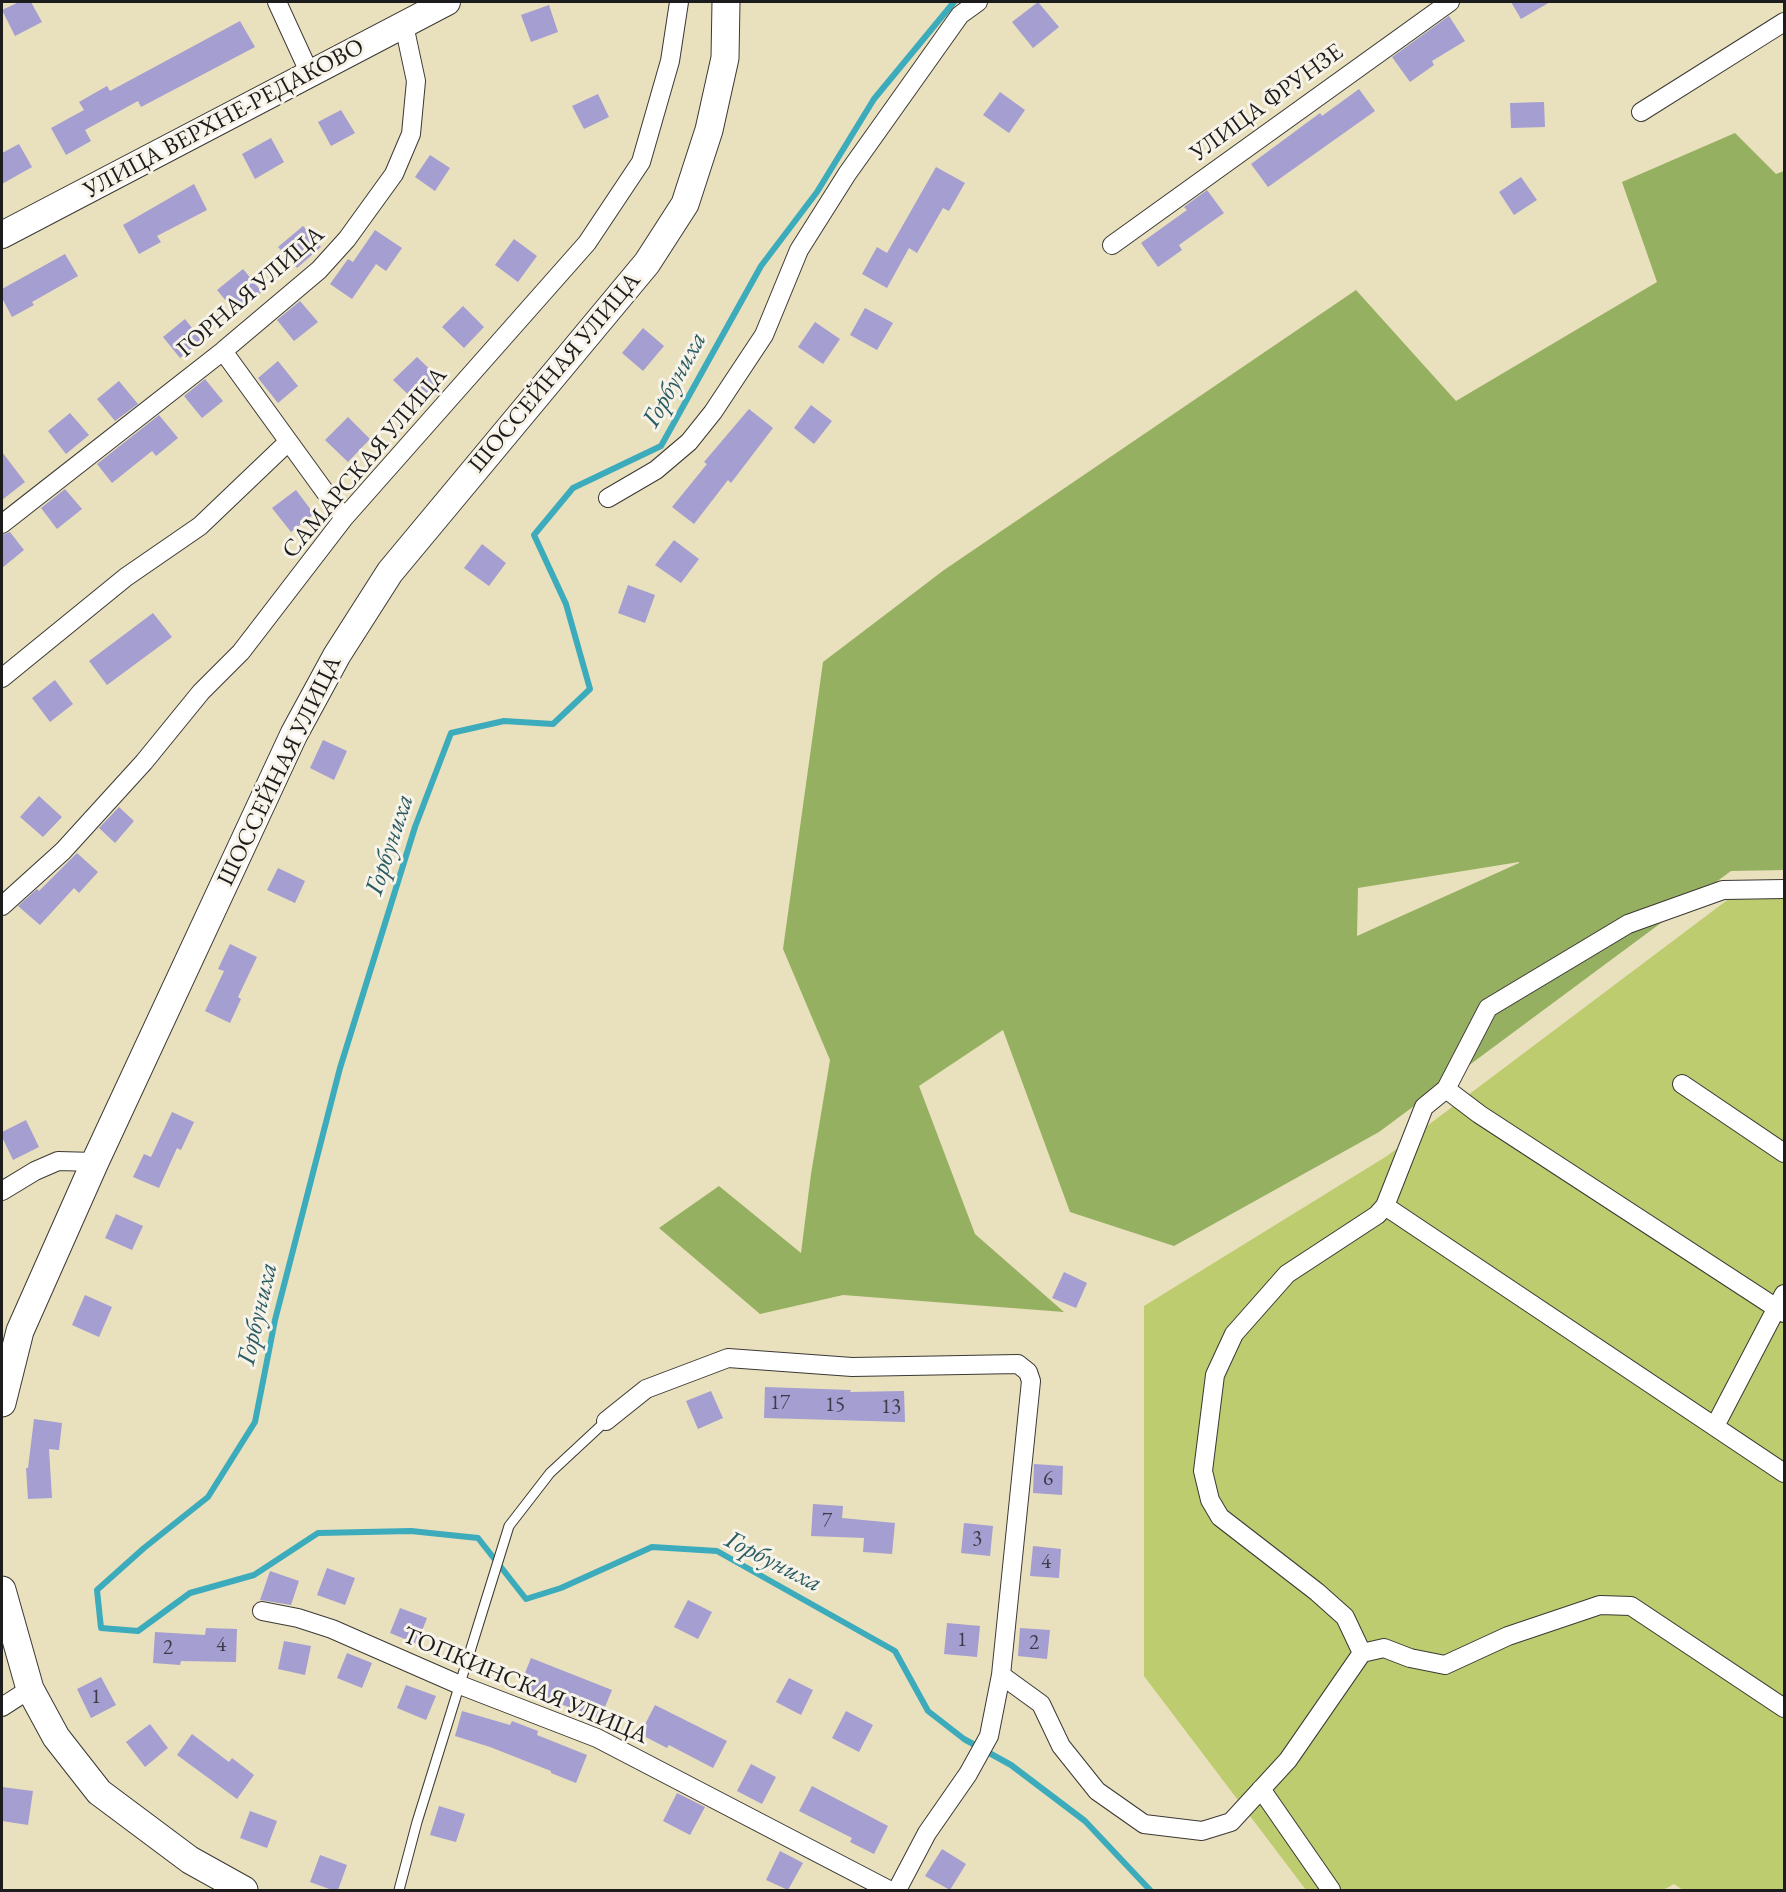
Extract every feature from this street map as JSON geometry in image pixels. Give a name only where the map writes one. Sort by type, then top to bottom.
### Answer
[{"type":"main road","name":"ШОССЕЙНАЯ УЛИЦА","points":[[2,1403],[20,1331],[94,1162],[294,734],[338,655],[390,572],[647,263],[685,204],[709,130],[725,58],[726,2]]},
{"type":"main road","points":[[2,1590],[30,1689],[56,1737],[99,1792],[190,1860],[244,1890]]},
{"type":"street","points":[[277,2],[310,74]]},
{"type":"street","name":"УЛИЦА ВЕРХНЕ-РЕДАКОВО","points":[[2,235],[447,2]]},
{"type":"street","name":"САМАРСКАЯ УЛИЦА","points":[[2,906],[63,851],[144,762],[201,692],[241,652],[344,518],[587,243],[641,162],[670,61],[680,2]]},
{"type":"street","points":[[608,498],[656,470],[689,442],[713,412],[764,335],[799,250],[841,184],[960,15],[978,2]]},
{"type":"street","name":"УЛИЦА ФРУНЗЕ","points":[[1112,245],[1450,2]]},
{"type":"street","points":[[1641,112],[1785,22]]},
{"type":"street","name":"ГОРНАЯ УЛИЦА","points":[[2,525],[223,351],[319,270],[371,209],[394,174],[411,134],[416,81],[404,25]]},
{"type":"street","points":[[223,351],[344,518]]},
{"type":"street","points":[[2,678],[126,577],[200,526],[288,442]]},
{"type":"street","points":[[1362,1653],[1345,1617],[1317,1592],[1220,1517],[1209,1500],[1203,1471],[1215,1375],[1234,1334],[1287,1274],[1377,1215],[1385,1206],[1424,1107],[1446,1089],[1488,1008],[1628,924],[1723,891],[1785,889]]},
{"type":"street","points":[[1682,1084],[1785,1153]]},
{"type":"street","points":[[1446,1089],[1479,1114],[1782,1305],[1715,1426]]},
{"type":"street","points":[[2,1191],[35,1171],[58,1161],[94,1162]]},
{"type":"street","points":[[1385,1206],[1785,1473]]},
{"type":"street","points":[[606,1421],[646,1389],[728,1358],[852,1367],[1018,1364],[1028,1372],[1031,1381],[1001,1675],[989,1736],[968,1774],[927,1833],[897,1890]]},
{"type":"street","points":[[1001,1675],[1041,1704],[1061,1746],[1097,1791],[1144,1824],[1202,1831],[1231,1822],[1288,1760],[1362,1653],[1384,1648],[1410,1658],[1445,1665],[1508,1636],[1600,1605],[1631,1606],[1778,1705],[1785,1707]]},
{"type":"street","name":"ТОПКИНСКАЯ УЛИЦА","points":[[262,1611],[298,1618],[332,1629],[460,1685],[597,1738],[889,1890]]},
{"type":"street","points":[[2,1707],[30,1689]]},
{"type":"street","points":[[1262,1789],[1331,1890]]},
{"type":"lane","points":[[399,1890],[417,1822],[509,1526],[550,1473],[606,1421]]},
{"type":"green space","points":[[1735,133],[1776,174],[1784,171],[1784,870],[1731,871],[1379,1132],[1174,1246],[1070,1212],[1003,1030],[919,1086],[975,1234],[1064,1312],[843,1295],[760,1314],[659,1228],[719,1186],[801,1253],[811,1174],[830,1060],[783,949],[823,662],[944,570],[1356,290],[1456,401],[1657,282],[1622,182]],"holes":[[[1519,863],[1357,936],[1358,888]]]},
{"type":"green space","points":[[1784,893],[1784,1890],[1683,1890],[1674,1884],[1663,1890],[1306,1890],[1144,1676],[1144,1306],[1387,1156],[1734,895]]},
{"type":"building","points":[[19,2],[31,2],[42,22],[15,36],[2,10]]},
{"type":"building","points":[[1038,2],[1059,27],[1033,48],[1012,22]]},
{"type":"building","points":[[1511,2],[1550,2],[1521,19]]},
{"type":"building","points":[[549,5],[558,32],[531,42],[521,15]]},
{"type":"building","points":[[1449,16],[1465,41],[1432,61],[1434,65],[1410,82],[1392,57]]},
{"type":"building","points":[[240,21],[255,47],[141,107],[138,101],[85,130],[91,141],[66,155],[51,128],[84,110],[79,102],[107,86],[110,91]]},
{"type":"building","points":[[1359,89],[1375,111],[1268,187],[1251,164],[1320,113],[1322,116]]},
{"type":"building","points":[[1000,92],[1025,110],[1009,133],[983,115]]},
{"type":"building","points":[[598,94],[609,117],[584,129],[572,106]]},
{"type":"building","points":[[1544,102],[1545,127],[1511,128],[1510,103]]},
{"type":"building","points":[[341,110],[355,133],[331,146],[318,122]]},
{"type":"building","points":[[271,138],[284,162],[255,179],[242,154]]},
{"type":"building","points":[[19,144],[32,167],[2,184],[2,153]]},
{"type":"building","points":[[430,155],[450,168],[435,191],[415,177]]},
{"type":"building","points":[[936,167],[965,183],[949,211],[943,208],[917,253],[909,248],[887,288],[862,274],[877,247],[887,253]]},
{"type":"building","points":[[1521,177],[1537,200],[1514,215],[1499,192]]},
{"type":"building","points":[[194,184],[207,210],[157,236],[161,242],[139,254],[123,225]]},
{"type":"building","points":[[1207,190],[1224,213],[1179,245],[1182,250],[1158,267],[1141,243],[1187,210],[1184,207]]},
{"type":"building","points":[[303,226],[321,247],[297,268],[278,247]]},
{"type":"building","points":[[375,230],[402,248],[386,271],[376,264],[352,299],[330,284],[348,259],[353,262]]},
{"type":"building","points":[[514,239],[537,256],[518,282],[495,265]]},
{"type":"building","points":[[65,254],[78,276],[32,302],[34,305],[12,317],[2,298],[2,289]]},
{"type":"building","points":[[243,269],[262,292],[236,313],[217,290]]},
{"type":"building","points":[[300,301],[318,322],[294,341],[277,320]]},
{"type":"building","points":[[463,306],[484,327],[464,348],[442,327]]},
{"type":"building","points":[[865,308],[893,323],[877,350],[850,335]]},
{"type":"building","points":[[185,319],[202,341],[180,358],[163,337]]},
{"type":"building","points":[[815,322],[840,339],[823,364],[798,347]]},
{"type":"building","points":[[643,328],[664,346],[643,371],[622,353]]},
{"type":"building","points":[[417,357],[440,379],[417,403],[393,380]]},
{"type":"building","points":[[278,361],[298,386],[278,403],[258,378]]},
{"type":"building","points":[[205,379],[223,401],[202,418],[184,396]]},
{"type":"building","points":[[119,381],[138,404],[115,421],[97,399]]},
{"type":"building","points":[[811,405],[832,421],[814,444],[794,428]]},
{"type":"building","points":[[749,409],[773,428],[731,483],[728,480],[694,524],[672,507],[707,464],[704,462]]},
{"type":"building","points":[[70,413],[89,435],[66,454],[48,431]]},
{"type":"building","points":[[159,415],[178,438],[156,456],[152,451],[112,483],[97,464]]},
{"type":"building","points":[[348,417],[370,439],[348,462],[325,440]]},
{"type":"building","points":[[2,452],[25,482],[2,500]]},
{"type":"building","points":[[65,489],[82,509],[57,529],[41,508]]},
{"type":"building","points":[[296,490],[314,514],[291,532],[272,508]]},
{"type":"building","points":[[10,532],[24,550],[2,568],[2,535]]},
{"type":"building","points":[[674,540],[699,559],[681,583],[655,565]]},
{"type":"building","points":[[482,544],[506,563],[489,586],[464,568]]},
{"type":"building","points":[[628,585],[655,595],[645,623],[618,613]]},
{"type":"building","points":[[153,613],[172,637],[107,685],[89,661]]},
{"type":"building","points":[[55,680],[73,704],[50,722],[32,698]]},
{"type":"building","points":[[323,740],[347,751],[334,780],[310,768]]},
{"type":"building","points":[[39,796],[62,817],[43,837],[20,817]]},
{"type":"building","points":[[119,807],[134,821],[115,843],[99,828]]},
{"type":"building","points":[[77,853],[98,872],[79,893],[74,888],[40,925],[18,906],[37,889],[39,891]]},
{"type":"building","points":[[278,868],[305,881],[295,903],[267,890]]},
{"type":"building","points":[[230,944],[257,957],[238,997],[241,999],[230,1023],[205,1011],[224,971],[218,969]]},
{"type":"building","points":[[172,1112],[194,1122],[181,1150],[177,1148],[159,1188],[133,1177],[144,1154],[151,1157]]},
{"type":"building","points":[[26,1120],[39,1147],[13,1160],[2,1137],[2,1132]]},
{"type":"building","points":[[116,1214],[143,1226],[132,1250],[105,1238]]},
{"type":"building","points":[[1064,1272],[1087,1283],[1076,1308],[1052,1298]]},
{"type":"building","points":[[85,1295],[112,1307],[99,1337],[72,1325]]},
{"type":"building","points":[[765,1387],[851,1390],[850,1392],[904,1391],[905,1422],[764,1418]]},
{"type":"building","points":[[711,1391],[723,1418],[698,1429],[686,1401]]},
{"type":"building","points":[[34,1419],[62,1423],[59,1450],[49,1449],[52,1498],[28,1499],[26,1468],[28,1468]]},
{"type":"building","points":[[1034,1464],[1063,1466],[1062,1495],[1033,1493]]},
{"type":"building","points":[[813,1504],[843,1506],[842,1518],[895,1523],[892,1554],[863,1552],[864,1538],[811,1536]]},
{"type":"building","points":[[964,1523],[993,1526],[990,1556],[961,1553]]},
{"type":"building","points":[[1033,1546],[1061,1549],[1059,1578],[1030,1576]]},
{"type":"building","points":[[327,1568],[355,1578],[345,1605],[317,1595]]},
{"type":"building","points":[[270,1571],[299,1581],[291,1605],[260,1600]]},
{"type":"building","points":[[688,1600],[712,1612],[698,1639],[674,1627]]},
{"type":"building","points":[[400,1608],[427,1618],[417,1644],[390,1633]]},
{"type":"building","points":[[947,1623],[980,1626],[977,1657],[944,1654]]},
{"type":"building","points":[[206,1628],[237,1629],[236,1662],[181,1661],[180,1665],[153,1663],[155,1632],[205,1635]]},
{"type":"building","points":[[1020,1628],[1050,1630],[1047,1659],[1018,1656]]},
{"type":"building","points":[[284,1641],[311,1646],[305,1675],[278,1669]]},
{"type":"building","points":[[347,1653],[372,1663],[362,1688],[337,1678]]},
{"type":"building","points":[[531,1658],[612,1690],[600,1719],[519,1688]]},
{"type":"building","points":[[101,1677],[116,1705],[91,1718],[77,1689]]},
{"type":"building","points":[[789,1678],[813,1690],[801,1715],[776,1702]]},
{"type":"building","points":[[406,1685],[436,1696],[426,1720],[397,1708]]},
{"type":"building","points":[[655,1705],[727,1741],[713,1768],[669,1745],[667,1748],[640,1734]]},
{"type":"building","points":[[462,1711],[510,1725],[512,1721],[538,1731],[537,1735],[587,1755],[576,1783],[490,1747],[455,1736]]},
{"type":"building","points":[[846,1711],[873,1725],[859,1752],[832,1738]]},
{"type":"building","points":[[150,1724],[168,1748],[145,1767],[126,1742]]},
{"type":"building","points":[[192,1734],[229,1762],[232,1758],[254,1775],[237,1799],[177,1755]]},
{"type":"building","points":[[751,1764],[776,1777],[762,1804],[737,1791]]},
{"type":"building","points":[[812,1786],[888,1826],[874,1854],[850,1842],[852,1838],[799,1811]]},
{"type":"building","points":[[2,1787],[33,1791],[28,1825],[2,1821]]},
{"type":"building","points":[[677,1793],[705,1807],[690,1835],[663,1821]]},
{"type":"building","points":[[439,1806],[465,1814],[456,1842],[430,1835]]},
{"type":"building","points":[[250,1811],[277,1821],[267,1848],[240,1838]]},
{"type":"building","points":[[942,1849],[966,1864],[950,1890],[925,1876]]},
{"type":"building","points":[[780,1851],[803,1863],[788,1890],[766,1880]]},
{"type":"building","points":[[320,1855],[347,1865],[338,1890],[310,1882]]},
{"type":"waterway","name":"Горбуниха","points":[[954,2],[874,99],[817,192],[761,266],[661,446],[573,488],[534,535],[566,604],[590,689],[553,724],[504,721],[451,733],[415,827],[340,1068],[275,1320],[255,1422],[208,1497],[144,1548],[97,1590],[101,1628],[138,1631],[190,1593],[254,1575],[318,1533],[411,1531],[478,1538],[526,1599],[561,1588],[652,1547],[717,1551],[895,1651],[928,1711],[964,1739],[1011,1765],[1085,1821],[1150,1890]]}]
